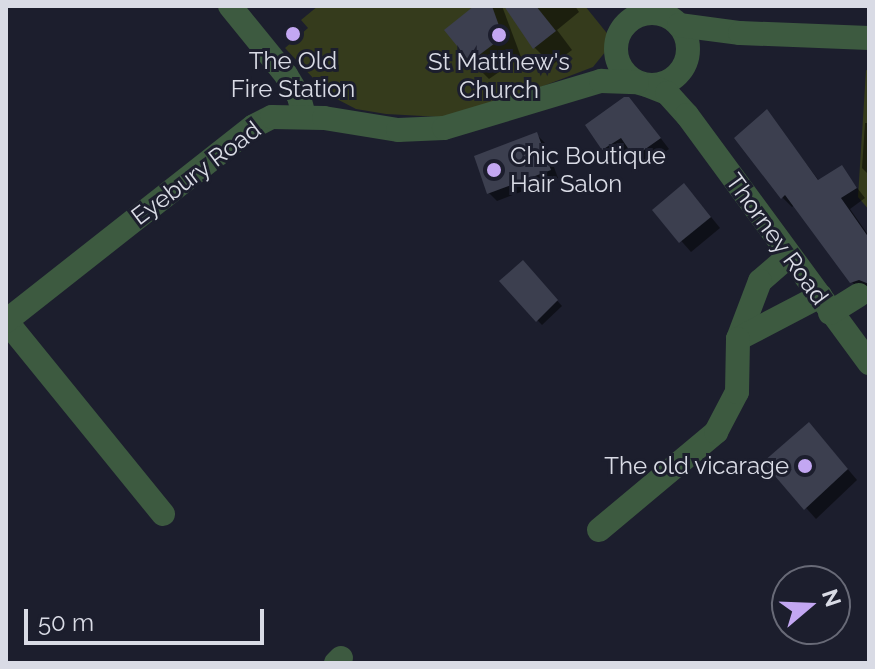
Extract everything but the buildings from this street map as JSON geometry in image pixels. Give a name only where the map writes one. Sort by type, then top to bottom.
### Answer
[{"type":"street","points":[[230,6],[286,75],[299,97],[304,116]]},
{"type":"street","points":[[601,81],[635,12],[679,25],[740,33],[869,38]]},
{"type":"street","points":[[679,25],[686,57],[687,115]]},
{"type":"street","points":[[616,49],[621,69],[642,83],[670,80],[686,57],[740,33]]},
{"type":"street","name":"Eyebury Road","points":[[6,321],[254,126],[272,117],[304,116],[398,130],[444,128],[601,81],[642,83]]},
{"type":"street","name":"Thorney Road","points":[[642,83],[667,93],[687,115],[869,363]]},
{"type":"street","points":[[599,530],[716,432],[737,392],[738,339],[760,281],[789,256]]},
{"type":"street","points":[[738,339],[859,295]]},
{"type":"street","points":[[6,321],[163,514]]},
{"type":"green space","points":[[318,6],[585,6],[610,37],[610,46],[593,67],[525,93],[441,117],[386,114],[356,109],[329,95],[285,48],[308,28],[301,20]]},
{"type":"green space","points":[[866,70],[869,71],[869,210],[858,197]]},
{"type":"place","name":"The Old Fire Station","points":[[293,34]]},
{"type":"place","name":"St Matthew's Church","points":[[499,35]]},
{"type":"place","name":"Chic Boutique Hair Salon","points":[[494,170]]},
{"type":"place","name":"The old vicarage","points":[[805,466]]}]
